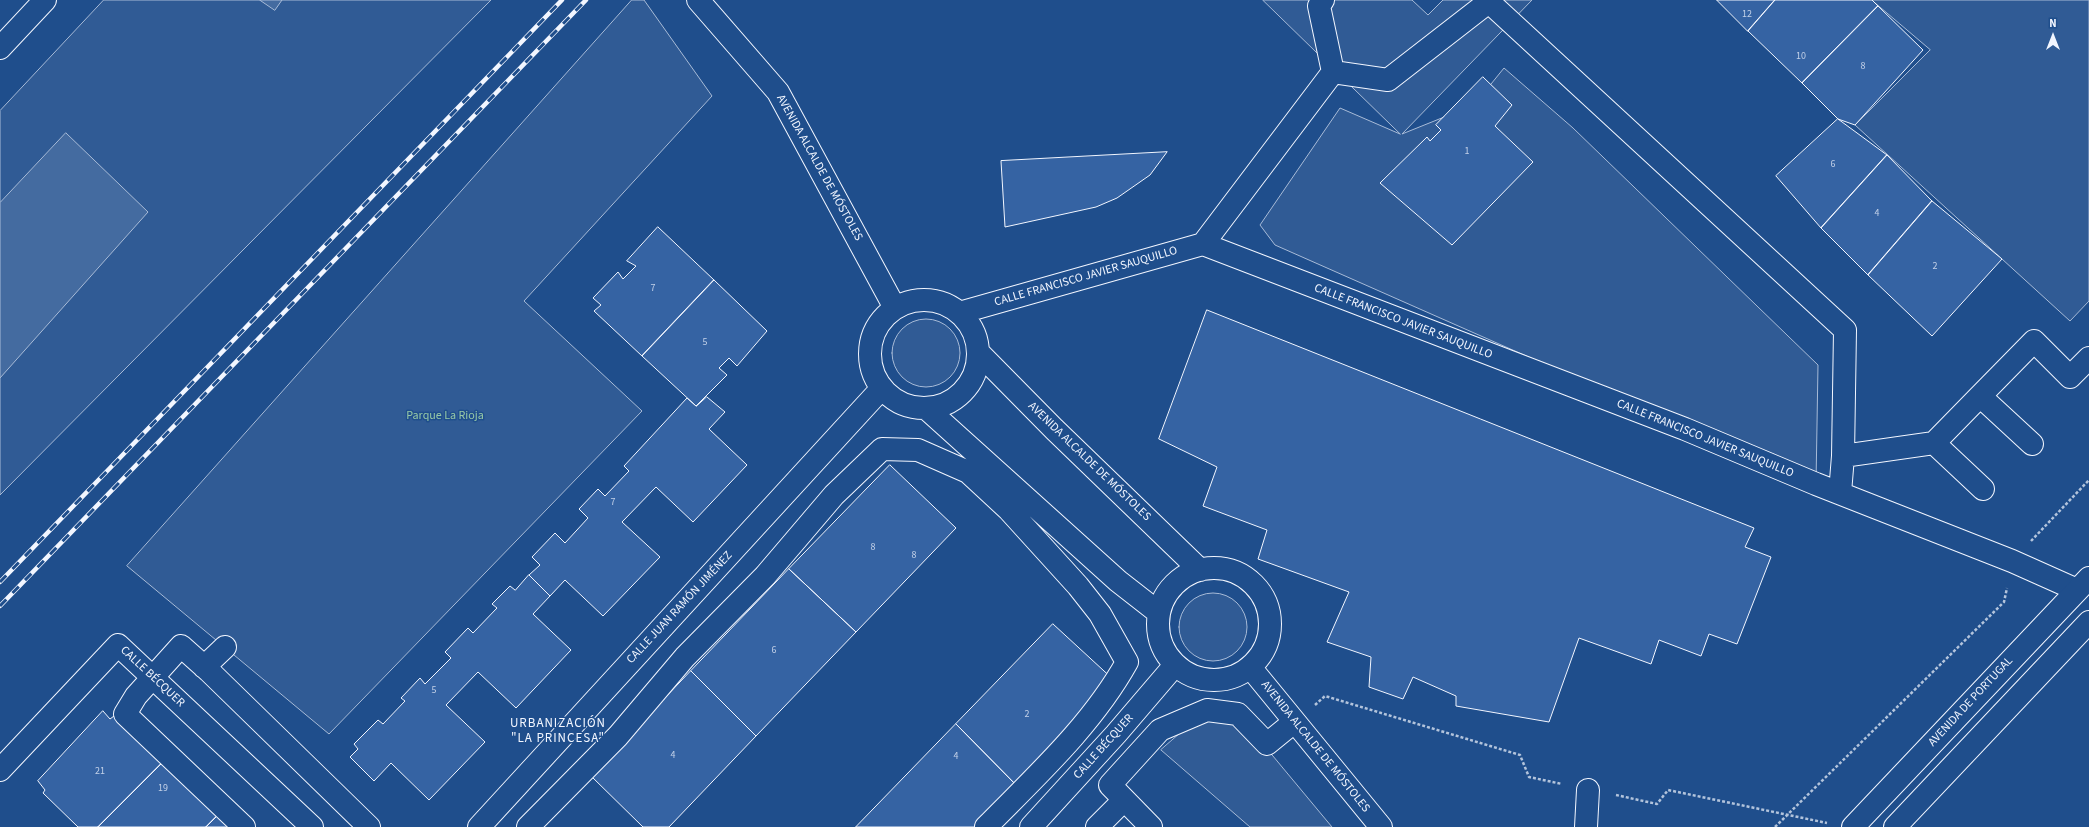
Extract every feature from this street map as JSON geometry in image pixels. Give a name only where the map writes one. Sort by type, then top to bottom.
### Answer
[{"type":"street","points":[[0,48],[45,0]]},
{"type":"street","name":"AVENIDA ALCALDE DE MÓSTOLES","points":[[698,0],[778,92],[895,308]]},
{"type":"street","points":[[1203,244],[1333,72],[1319,6],[1323,0]]},
{"type":"street","points":[[1333,72],[1388,80],[1490,1],[1845,330],[1843,456],[1840,493]]},
{"type":"street","name":"CALLE FRANCISCO JAVIER SAUQUILLO","points":[[959,313],[1203,244],[1685,429],[1840,493],[2012,561],[2083,584]]},
{"type":"street","points":[[928,300],[944,304],[959,313],[969,324],[976,337],[978,352],[976,369],[969,384],[953,399],[943,405],[926,408],[910,406],[895,400],[882,388],[873,373],[870,355],[873,337],[882,321],[895,308],[911,302],[928,300]]},
{"type":"street","points":[[1843,456],[1934,443],[2034,341],[2070,377],[2089,358]]},
{"type":"street","name":"AVENIDA ALCALDE DE MÓSTOLES","points":[[978,352],[1054,429],[1200,570]]},
{"type":"street","name":"CALLE JUAN RAMÓN JIMÉNEZ","points":[[479,827],[882,388]]},
{"type":"street","points":[[1980,396],[2032,444]]},
{"type":"street","points":[[926,408],[1118,581],[1159,613]]},
{"type":"street","points":[[1934,443],[1983,489]]},
{"type":"street","points":[[528,827],[618,736],[685,657],[765,576],[834,495],[882,449],[918,450],[968,472],[1008,510],[1078,586],[1100,614],[1127,662],[1116,682],[1067,744],[986,827]]},
{"type":"street","points":[[1219,568],[1237,573],[1253,584],[1264,598],[1270,617],[1269,635],[1262,653],[1250,667],[1232,677],[1212,680],[1192,676],[1175,664],[1164,650],[1158,632],[1159,613],[1167,594],[1181,578],[1200,570],[1219,568]]},
{"type":"street","name":"AVENIDA DE PORTUGAL","points":[[1854,827],[2083,584]]},
{"type":"street","points":[[1895,827],[2089,622]]},
{"type":"street","name":"CALLE BÉCQUER","points":[[0,770],[118,644],[312,827]]},
{"type":"street","points":[[244,827],[125,714],[136,696],[154,678],[181,646],[369,827]]},
{"type":"street","points":[[204,667],[225,647]]},
{"type":"street","name":"CALLE BÉCQUER","points":[[1030,827],[1087,765],[1175,664]]},
{"type":"street","name":"AVENIDA ALCALDE DE MÓSTOLES","points":[[1250,667],[1381,827]]},
{"type":"street","points":[[1097,827],[1117,793],[1160,730],[1207,710],[1238,714],[1267,744],[1294,722]]},
{"type":"street","points":[[1067,744],[1151,827]]},
{"type":"street","points":[[1586,827],[1588,790]]},
{"type":"path","points":[[1775,827],[2004,602],[2012,561],[2089,480]]},
{"type":"path","points":[[1294,722],[1325,696],[1520,755],[1529,777],[1657,804],[1668,790],[1831,824]]},
{"type":"shaded area","points":[[104,0],[491,0],[0,495],[0,111]]},
{"type":"shaded area","points":[[260,0],[282,0],[275,10]]},
{"type":"shaded area","name":"Parque La Rioja","points":[[632,0],[644,0],[712,96],[524,301],[642,411],[329,734],[127,566]]},
{"type":"shaded area","points":[[1263,0],[1412,0],[1428,15],[1443,0],[1532,0],[1402,134],[1474,105],[1504,68],[1573,128],[1818,365],[1816,484],[1275,245],[1260,225],[1340,108],[1400,134]]},
{"type":"shaded area","points":[[1872,0],[2089,0],[2089,301],[2070,321],[1855,125],[1930,50]]},
{"type":"shaded area","points":[[66,133],[148,212],[0,378],[0,203]]},
{"type":"shaded area","points":[[919,319],[933,319],[945,325],[954,334],[960,346],[958,366],[950,377],[939,385],[933,387],[919,387],[913,385],[902,377],[894,366],[892,360],[892,346],[894,340],[902,329],[913,321]]},
{"type":"shaded area","points":[[1206,593],[1220,593],[1232,598],[1242,608],[1247,620],[1247,634],[1242,646],[1232,656],[1220,661],[1206,661],[1194,656],[1184,646],[1179,634],[1179,620],[1184,608],[1194,598]]},
{"type":"shaded area","points":[[1207,710],[1238,714],[1332,827],[1250,827],[1161,750]]},
{"type":"building","points":[[1717,0],[1775,0],[1748,31]]},
{"type":"building","points":[[1775,0],[1872,0],[1878,6],[1802,83],[1748,31]]},
{"type":"building","points":[[1878,6],[1923,50],[1855,125],[1838,119],[1802,83]]},
{"type":"building","points":[[1483,77],[1512,105],[1495,126],[1533,162],[1452,245],[1380,183],[1427,137],[1430,141],[1441,130],[1436,125]]},
{"type":"building","points":[[1838,119],[1887,155],[1821,228],[1776,176]]},
{"type":"building","points":[[1167,152],[1150,175],[1117,198],[1096,207],[1005,227],[1001,161]]},
{"type":"building","points":[[1887,155],[1932,201],[1868,275],[1821,228]]},
{"type":"building","points":[[1932,201],[2002,259],[1932,336],[1868,275]]},
{"type":"building","points":[[658,227],[714,280],[642,356],[594,311],[601,305],[593,298],[618,272],[623,279],[636,266],[627,261]]},
{"type":"building","points":[[714,280],[767,331],[737,366],[729,358],[719,368],[727,375],[696,406],[642,356]]},
{"type":"building","points":[[1207,310],[1754,528],[1745,547],[1771,557],[1737,644],[1709,634],[1701,656],[1659,640],[1651,664],[1579,638],[1549,722],[1456,706],[1456,696],[1413,677],[1403,699],[1369,687],[1371,657],[1327,642],[1349,592],[1258,559],[1267,530],[1203,506],[1217,467],[1159,439]]},
{"type":"building","points":[[707,397],[725,412],[709,429],[747,465],[693,522],[656,487],[622,522],[660,557],[603,616],[565,580],[550,596],[529,575],[540,565],[532,557],[555,533],[565,543],[588,518],[579,509],[598,489],[605,496],[629,471],[624,466],[687,398],[696,406]]},
{"type":"building","points":[[890,465],[956,528],[856,632],[789,569]]},
{"type":"building","points":[[789,569],[856,632],[756,736],[691,671]]},
{"type":"building","points":[[529,575],[550,596],[533,614],[571,650],[516,708],[478,672],[446,705],[485,742],[429,800],[391,763],[374,781],[350,757],[358,749],[354,744],[378,720],[383,724],[405,701],[401,698],[420,678],[425,684],[451,658],[445,652],[468,628],[473,633],[497,608],[492,604],[510,586],[515,590]]},
{"type":"building","points":[[1053,624],[1116,682],[1021,790],[956,724]]},
{"type":"building","points":[[691,671],[756,736],[669,827],[643,827],[591,776]]},
{"type":"building","points":[[103,711],[110,719],[114,716],[163,762],[98,827],[78,827],[43,793],[45,790],[38,781]]},
{"type":"building","points":[[956,724],[1021,790],[986,827],[856,827]]},
{"type":"building","points":[[163,762],[218,815],[206,827],[98,827]]},
{"type":"building","points":[[218,815],[231,827],[206,827]]},
{"type":"railway","points":[[0,582],[562,0]]},
{"type":"railway","points":[[0,606],[586,0]]},
{"type":"district","name":"URBANIZACIÓN \"LA PRINCESA\"","points":[[558,732]]}]
